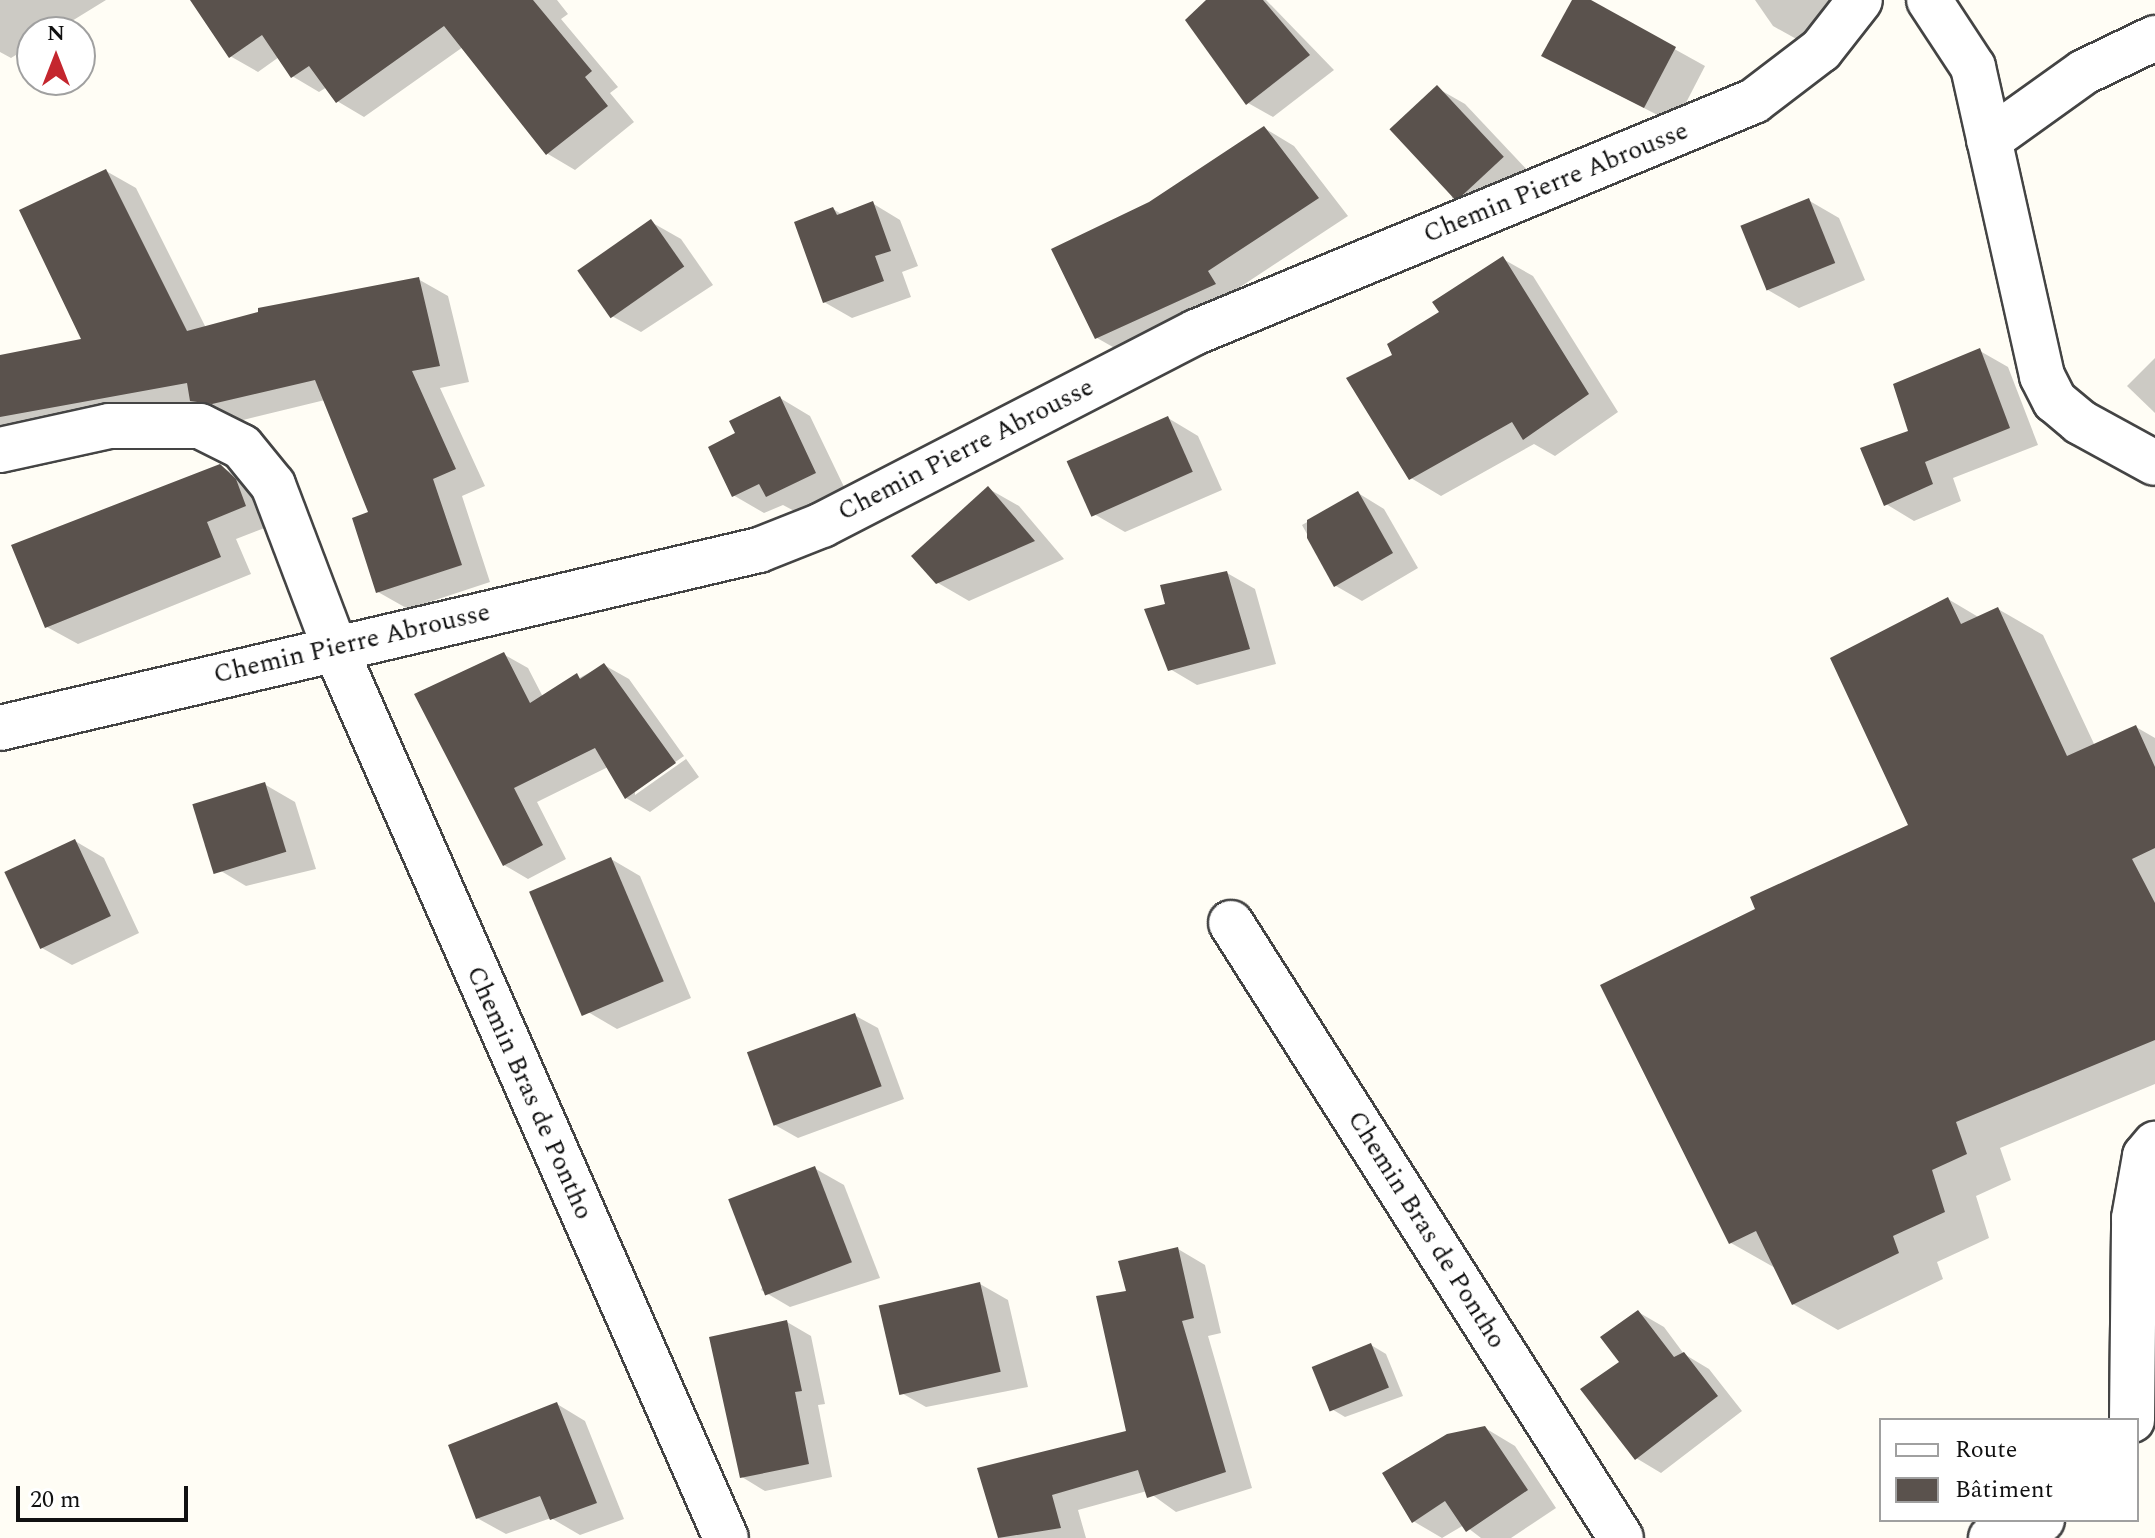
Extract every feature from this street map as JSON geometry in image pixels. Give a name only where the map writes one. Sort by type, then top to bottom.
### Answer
[{"type":"street","name":"Chemin Pierre Abrousse","points":[[0,728],[334,646],[696,567],[822,525],[1196,332],[1754,101],[1821,50],[1860,0]]},
{"type":"street","points":[[1929,0],[1973,67],[2042,376],[2055,401],[2080,422],[2155,463]]},
{"type":"street","points":[[1989,140],[2084,72],[2155,38]]},
{"type":"street","name":"Chemin Bras de Pontho","points":[[0,450],[109,426],[154,422],[200,426],[242,447],[273,485],[334,646],[721,1537]]},
{"type":"street","name":"Chemin Bras de Pontho","points":[[1231,923],[1621,1538]]},
{"type":"street","points":[[2132,1418],[2134,1218],[2145,1156],[2155,1144]]},
{"type":"street","points":[[1991,1538],[2036,1522]]},
{"type":"building","points":[[190,0],[533,0],[592,71],[585,77],[608,106],[546,155],[444,26],[336,103],[309,66],[291,78],[262,35],[229,58]]},
{"type":"building","points":[[1206,0],[1263,0],[1310,55],[1246,105],[1185,20]]},
{"type":"building","points":[[1572,0],[1591,0],[1676,47],[1644,108],[1541,56]]},
{"type":"building","points":[[1437,85],[1504,157],[1456,201],[1389,129]]},
{"type":"building","points":[[1264,126],[1319,198],[1208,271],[1216,284],[1095,339],[1051,249],[1149,202]]},
{"type":"building","points":[[106,169],[187,331],[258,312],[258,308],[419,277],[440,366],[412,371],[456,469],[433,479],[462,565],[376,593],[352,518],[368,512],[315,380],[212,404],[190,401],[187,383],[0,417],[0,355],[81,339],[19,210]]},
{"type":"building","points":[[1809,198],[1835,263],[1767,291],[1740,226]]},
{"type":"building","points":[[873,201],[891,251],[875,256],[884,281],[823,303],[794,222],[833,207],[837,215]]},
{"type":"building","points":[[651,219],[684,267],[611,318],[577,271]]},
{"type":"building","points":[[1503,256],[1589,394],[1523,440],[1512,422],[1409,480],[1346,378],[1392,355],[1387,344],[1439,312],[1432,302]]},
{"type":"building","points":[[1980,348],[2010,428],[1925,462],[1933,484],[1884,506],[1860,448],[1908,431],[1893,384]]},
{"type":"building","points":[[780,396],[816,473],[766,497],[759,484],[732,497],[708,447],[735,433],[729,421]]},
{"type":"building","points":[[1168,416],[1193,472],[1091,517],[1067,461]]},
{"type":"building","points":[[220,464],[236,479],[246,506],[207,522],[221,557],[45,628],[11,545]]},
{"type":"building","points":[[988,486],[1035,541],[936,584],[911,556]]},
{"type":"building","points":[[1358,491],[1393,553],[1334,587],[1307,538],[1307,520]]},
{"type":"building","points":[[1227,571],[1250,649],[1168,671],[1144,609],[1165,604],[1160,585]]},
{"type":"building","points":[[1948,597],[1961,624],[1998,607],[2067,756],[2136,725],[2155,767],[2155,848],[2132,859],[2155,903],[2155,1040],[1956,1122],[1967,1154],[1932,1170],[1945,1212],[1893,1236],[1899,1253],[1792,1305],[1756,1231],[1729,1244],[1600,985],[1755,909],[1750,897],[1908,825],[1830,658]]},
{"type":"building","points":[[504,652],[530,703],[577,673],[580,679],[604,663],[676,763],[625,799],[595,748],[514,788],[543,845],[503,866],[414,694]]},
{"type":"building","points":[[265,782],[286,852],[214,874],[192,804]]},
{"type":"building","points":[[75,839],[111,916],[40,949],[4,872]]},
{"type":"building","points":[[611,857],[664,981],[582,1016],[529,892]]},
{"type":"building","points":[[855,1013],[882,1086],[774,1126],[747,1052]]},
{"type":"building","points":[[815,1166],[852,1262],[765,1295],[728,1199]]},
{"type":"building","points":[[1178,1247],[1194,1318],[1182,1321],[1226,1472],[1147,1498],[1138,1470],[1052,1495],[1061,1528],[998,1538],[977,1468],[1126,1431],[1096,1296],[1126,1291],[1118,1261]]},
{"type":"building","points":[[980,1282],[1001,1372],[899,1395],[879,1305]]},
{"type":"building","points":[[1638,1310],[1674,1357],[1684,1352],[1718,1396],[1635,1460],[1580,1389],[1619,1362],[1600,1337]]},
{"type":"building","points":[[787,1320],[802,1391],[795,1392],[809,1464],[740,1478],[709,1337]]},
{"type":"building","points":[[1371,1343],[1389,1388],[1330,1411],[1312,1367]]},
{"type":"building","points":[[557,1402],[597,1503],[550,1520],[540,1496],[476,1519],[448,1445]]},
{"type":"building","points":[[1485,1426],[1528,1490],[1466,1532],[1445,1501],[1412,1523],[1382,1473],[1447,1434]]}]
